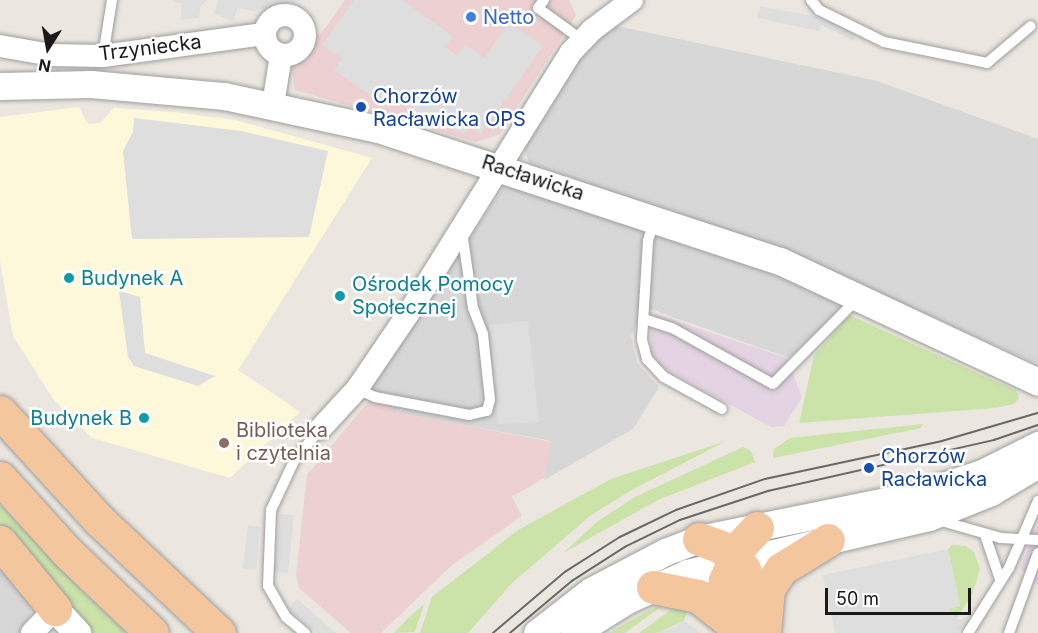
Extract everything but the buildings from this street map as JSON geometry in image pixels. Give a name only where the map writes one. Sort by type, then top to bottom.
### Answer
[{"type":"main road","points":[[0,412],[99,519],[219,633]]},
{"type":"main road","points":[[0,478],[67,552],[152,633]]},
{"type":"main road","points":[[748,631],[725,580],[734,560],[757,528]]},
{"type":"main road","points":[[699,539],[721,548],[734,560]]},
{"type":"main road","points":[[748,631],[780,568],[828,540]]},
{"type":"main road","points":[[0,542],[55,609]]},
{"type":"main road","points":[[652,587],[698,596],[748,631]]},
{"type":"street","points":[[321,428],[357,388],[462,229],[556,72],[582,40],[632,0]]},
{"type":"street","points":[[278,16],[292,16],[302,24],[305,37],[300,49],[281,55],[270,49],[264,34],[268,24],[278,16]]},
{"type":"street","name":"Trzyniecka","points":[[0,46],[51,55],[103,56],[264,34]]},
{"type":"street","points":[[273,105],[281,55]]},
{"type":"street","name":"Racławicka","points":[[0,86],[135,87],[225,96],[378,129],[655,218],[780,261],[1038,382]]},
{"type":"street","points":[[537,633],[591,591],[630,568],[699,539],[953,484],[1038,445]]},
{"type":"street","points":[[574,633],[652,587],[734,560],[929,517],[991,492],[1038,464]]},
{"type":"street","points":[[32,633],[55,609],[77,633]]},
{"type":"lane","points":[[103,56],[112,0]]},
{"type":"lane","points":[[544,0],[538,8],[582,40]]},
{"type":"lane","points":[[811,0],[819,10],[884,42],[987,63],[1031,26]]},
{"type":"lane","points":[[655,218],[648,241],[642,340],[647,360],[664,376],[722,409]]},
{"type":"lane","points":[[357,388],[375,397],[469,415],[487,411],[490,400],[483,333],[473,308],[462,229]]},
{"type":"lane","points":[[644,319],[672,328],[773,384],[858,298]]},
{"type":"lane","points":[[305,633],[286,617],[268,586],[270,521],[281,482],[321,428]]},
{"type":"lane","points":[[968,633],[988,605],[1000,579],[1009,568],[1038,501]]},
{"type":"lane","points":[[929,517],[985,535],[1038,540]]},
{"type":"lane","points":[[985,535],[1000,579]]},
{"type":"lane","points":[[1009,633],[1038,553]]},
{"type":"shaded area","points":[[171,0],[207,0],[200,7],[199,18],[181,20],[182,4]]},
{"type":"shaded area","points":[[218,0],[303,0],[255,11],[238,8],[233,21],[214,14]]},
{"type":"shaded area","points":[[345,0],[569,0],[576,15],[500,134],[476,142],[295,90],[291,63],[326,27]]},
{"type":"shaded area","points":[[354,0],[402,0],[453,36],[445,47],[457,56],[466,45],[484,58],[509,23],[543,46],[481,134],[470,127],[463,133],[431,121],[390,92],[381,103],[334,70],[342,58],[322,45]]},
{"type":"shaded area","points":[[760,6],[823,18],[857,34],[853,41],[821,25],[819,31],[757,18]]},
{"type":"shaded area","points":[[612,25],[877,81],[1038,139],[1038,364],[772,246],[529,163],[523,144],[569,68]]},
{"type":"shaded area","points":[[79,107],[88,124],[100,123],[114,108],[173,112],[235,120],[372,158],[238,370],[300,412],[230,478],[92,438],[54,400],[13,336],[0,261],[0,117]]},
{"type":"shaded area","points":[[134,118],[241,131],[328,151],[309,237],[132,239],[123,151],[133,132]]},
{"type":"shaded area","points":[[505,185],[764,266],[839,301],[840,310],[789,358],[645,307],[631,336],[637,363],[659,387],[633,429],[544,480],[551,441],[389,411],[390,405],[362,399]]},
{"type":"shaded area","points":[[119,291],[140,297],[145,353],[215,376],[198,386],[134,366],[128,357]]},
{"type":"shaded area","points":[[655,314],[787,358],[802,397],[784,426],[771,427],[661,367],[651,352],[651,329]]},
{"type":"shaded area","points":[[528,321],[539,422],[498,424],[489,325]]},
{"type":"shaded area","points":[[369,401],[391,405],[390,411],[552,442],[544,478],[512,497],[522,516],[452,565],[381,633],[351,633],[299,588],[296,575],[307,475]]},
{"type":"shaded area","points":[[280,514],[294,515],[288,573],[275,571]]},
{"type":"shaded area","points":[[1038,524],[1038,585],[1020,568]]},
{"type":"shaded area","points":[[248,525],[260,527],[256,570],[243,569]]},
{"type":"shaded area","points":[[948,549],[960,606],[948,609],[959,620],[971,614],[957,633],[835,633],[823,575]]},
{"type":"shaded area","points":[[0,559],[31,605],[30,616],[19,633],[0,633]]},
{"type":"shaded area","points":[[297,599],[336,633],[317,633],[288,609]]},
{"type":"shaded area","points":[[684,621],[701,633],[657,633],[677,626]]},
{"type":"green space","points":[[849,315],[1017,391],[1019,398],[1014,404],[995,408],[799,423],[814,356]]},
{"type":"green space","points":[[923,424],[921,428],[773,458],[774,449],[790,438]]},
{"type":"green space","points":[[726,441],[630,491],[590,516],[512,583],[468,633],[420,633],[432,597],[518,530],[611,479]]},
{"type":"green space","points":[[743,447],[751,451],[755,462],[658,500],[563,553],[598,521],[635,497]]},
{"type":"green space","points":[[0,505],[79,588],[126,633],[90,633],[0,527]]},
{"type":"green space","points":[[952,545],[966,546],[974,552],[980,569],[972,595],[956,619],[948,609],[960,606],[948,549]]},
{"type":"green space","points":[[424,604],[415,632],[394,633],[408,618]]},
{"type":"green space","points":[[662,606],[625,633],[609,633],[651,609]]},
{"type":"green space","points":[[675,607],[687,610],[684,621],[657,633],[639,633]]},
{"type":"tram line","points":[[493,633],[565,572],[620,537],[676,510],[765,479],[942,441],[1038,413]]},
{"type":"tram line","points":[[510,633],[572,581],[625,547],[680,520],[768,491],[994,440],[1038,425]]},
{"type":"place","name":"Netto","points":[[471,17]]},
{"type":"place","name":"Chorzów Racławicka OPS","points":[[361,107]]},
{"type":"place","name":"Budynek A","points":[[69,278]]},
{"type":"place","name":"Ośrodek Pomocy Społecznej","points":[[340,296]]},
{"type":"place","name":"Budynek B","points":[[144,418]]},
{"type":"place","name":"Biblioteka i czytelnia","points":[[224,443]]},
{"type":"place","name":"Chorzów Racławicka","points":[[869,468]]}]
